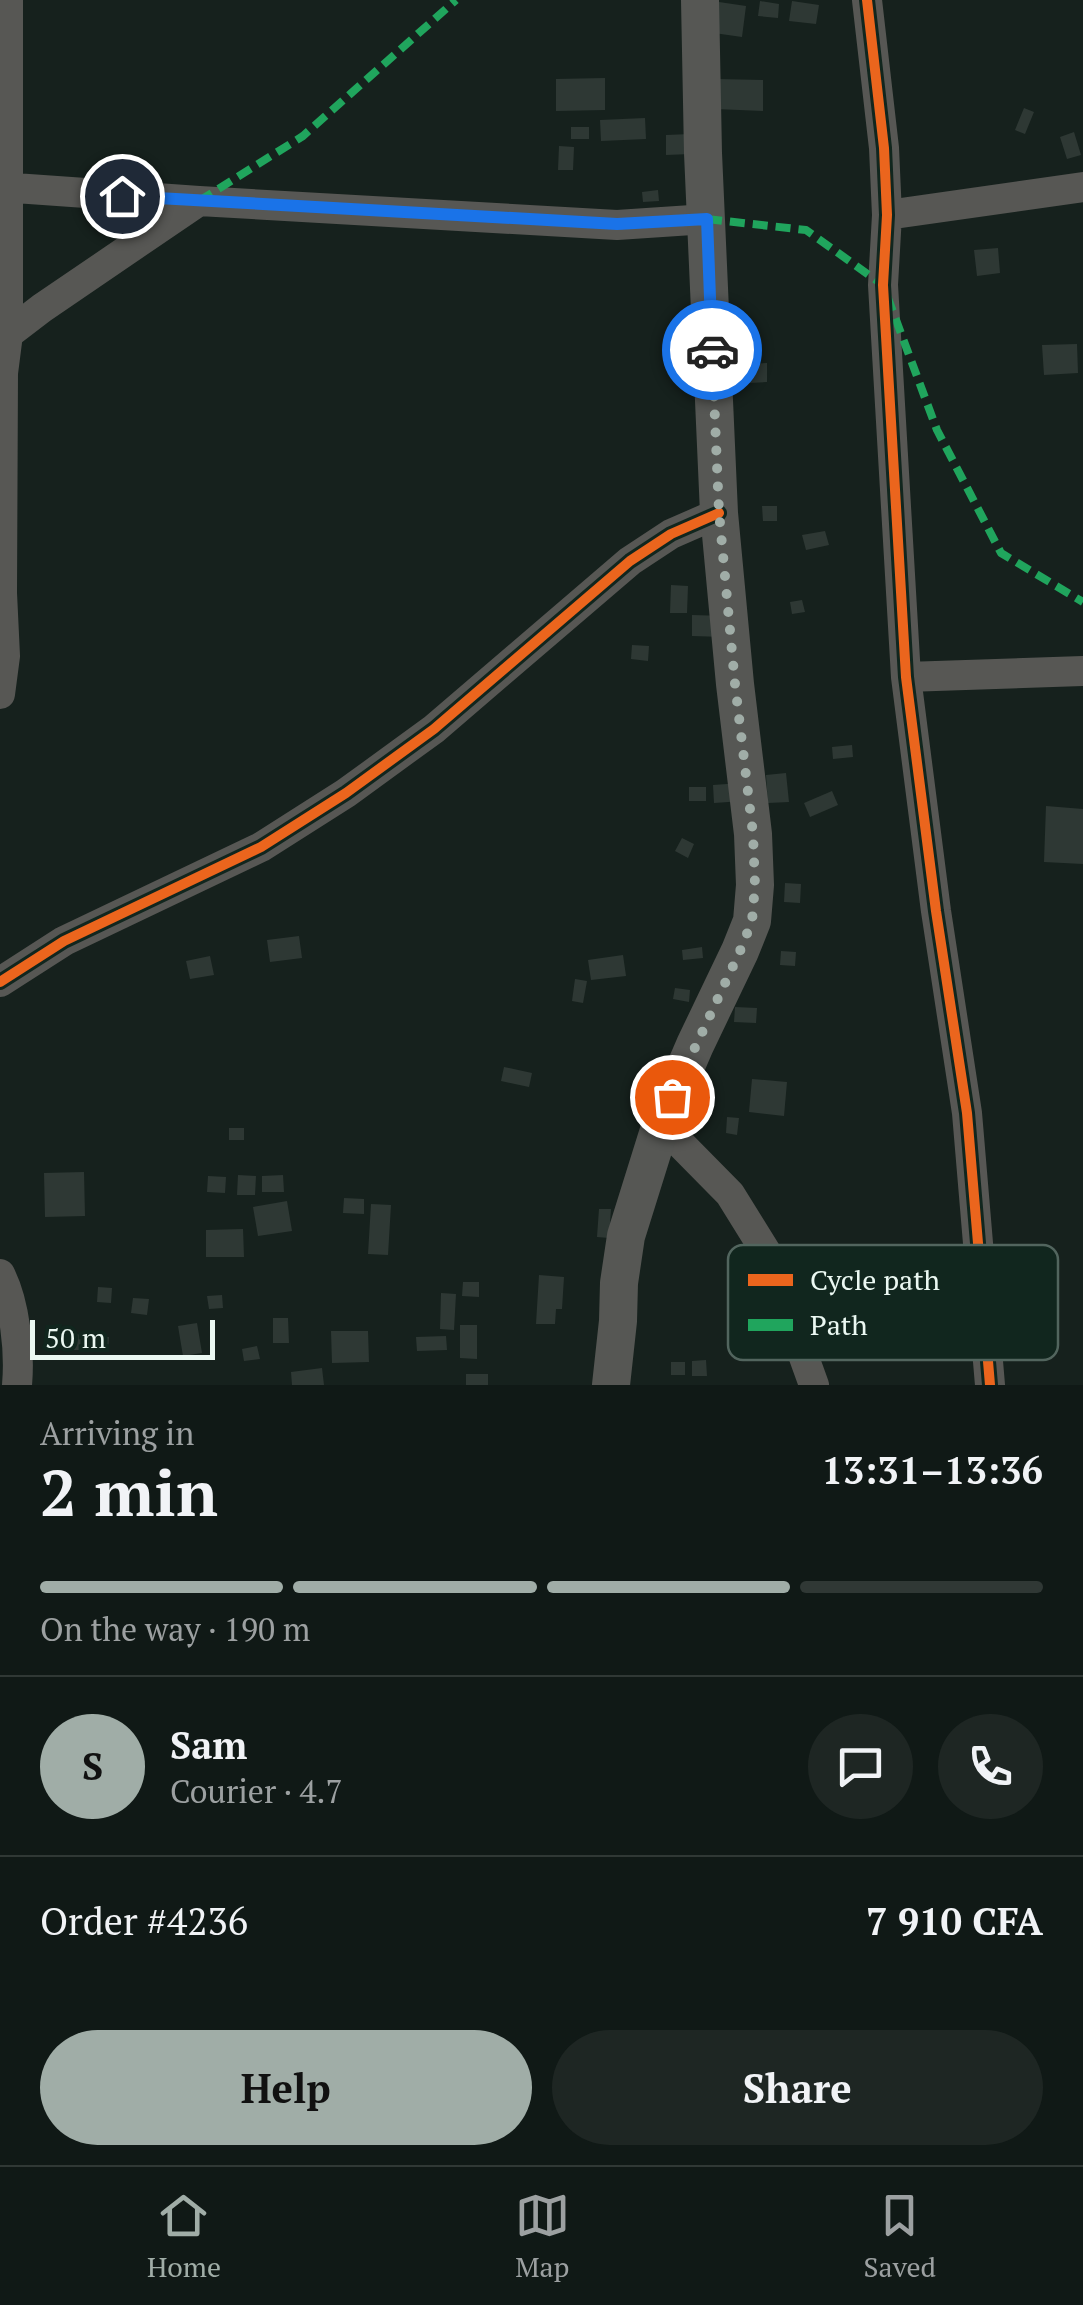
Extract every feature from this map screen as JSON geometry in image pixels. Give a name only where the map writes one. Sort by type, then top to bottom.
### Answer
[{"type":"main road","points":[[610,1385],[626,1236],[661,1124],[752,921],[755,885],[719,512],[700,0]]},
{"type":"street","points":[[0,694],[6,656],[2,593],[3,392],[8,334],[4,187],[8,0]]},
{"type":"street","points":[[867,0],[884,148],[884,285],[906,677],[967,1113],[978,1245]]},
{"type":"street","points":[[4,187],[199,202],[617,224],[707,219]]},
{"type":"street","points":[[887,214],[1083,187]]},
{"type":"street","points":[[8,334],[199,202]]},
{"type":"street","points":[[0,982],[64,941],[262,848],[434,730],[630,560],[671,534],[719,512]]},
{"type":"street","points":[[906,677],[1083,671]]},
{"type":"street","points":[[661,1124],[730,1194],[762,1245]]},
{"type":"street","points":[[0,1274],[10,1292],[17,1385]]},
{"type":"street","points":[[805,1360],[814,1385]]},
{"type":"street","points":[[988,1360],[990,1385]]},
{"type":"building","points":[[760,1],[779,4],[778,18],[758,16]]},
{"type":"building","points":[[792,1],[819,5],[816,24],[789,21]]},
{"type":"building","points":[[719,2],[746,6],[742,37],[714,33]]},
{"type":"building","points":[[605,78],[605,110],[556,111],[556,79]]},
{"type":"building","points":[[716,79],[763,80],[763,111],[715,109]]},
{"type":"building","points":[[1024,108],[1034,112],[1025,134],[1015,130]]},
{"type":"building","points":[[645,118],[646,139],[601,141],[600,120]]},
{"type":"building","points":[[571,127],[589,127],[589,139],[571,139]]},
{"type":"building","points":[[1074,132],[1081,155],[1067,159],[1060,137]]},
{"type":"building","points":[[690,134],[691,154],[666,155],[666,135]]},
{"type":"building","points":[[559,146],[574,147],[573,170],[558,170]]},
{"type":"building","points":[[658,190],[659,201],[643,202],[642,192]]},
{"type":"building","points":[[998,248],[1000,273],[977,276],[974,250]]},
{"type":"building","points":[[1077,344],[1078,373],[1044,375],[1042,345]]},
{"type":"building","points":[[767,363],[767,382],[728,384],[727,365]]},
{"type":"building","points":[[762,506],[777,506],[777,521],[763,521]]},
{"type":"building","points":[[825,531],[829,545],[806,550],[802,535]]},
{"type":"building","points":[[671,585],[688,586],[687,613],[670,613]]},
{"type":"building","points":[[802,600],[805,612],[792,614],[790,602]]},
{"type":"building","points":[[692,615],[725,616],[724,637],[692,636]]},
{"type":"building","points":[[632,645],[649,646],[648,661],[631,659]]},
{"type":"building","points":[[852,745],[853,757],[833,759],[832,747]]},
{"type":"building","points":[[786,773],[789,802],[768,803],[766,775]]},
{"type":"building","points":[[741,783],[743,801],[714,803],[713,785]]},
{"type":"building","points":[[689,787],[706,787],[706,801],[689,801]]},
{"type":"building","points":[[832,791],[838,805],[810,817],[804,803]]},
{"type":"building","points":[[1046,806],[1083,809],[1083,864],[1044,862]]},
{"type":"building","points":[[682,838],[694,844],[688,858],[675,851]]},
{"type":"building","points":[[785,883],[801,884],[800,903],[784,902]]},
{"type":"building","points":[[299,936],[302,958],[270,962],[267,940]]},
{"type":"building","points":[[702,947],[703,958],[683,960],[682,950]]},
{"type":"building","points":[[781,951],[796,952],[795,966],[780,965]]},
{"type":"building","points":[[623,955],[626,976],[591,980],[588,960]]},
{"type":"building","points":[[210,956],[214,975],[190,979],[186,961]]},
{"type":"building","points":[[575,979],[587,981],[583,1003],[572,1001]]},
{"type":"building","points":[[675,988],[690,990],[689,1002],[673,999]]},
{"type":"building","points":[[735,1007],[757,1008],[756,1023],[734,1022]]},
{"type":"building","points":[[504,1067],[532,1073],[529,1087],[501,1081]]},
{"type":"building","points":[[752,1079],[787,1082],[784,1116],[749,1112]]},
{"type":"building","points":[[727,1117],[739,1118],[737,1135],[726,1133]]},
{"type":"building","points":[[229,1128],[244,1128],[244,1140],[229,1140]]},
{"type":"building","points":[[84,1172],[85,1216],[45,1217],[44,1173]]},
{"type":"building","points":[[238,1175],[256,1176],[255,1195],[237,1195]]},
{"type":"building","points":[[283,1175],[284,1192],[262,1192],[262,1176]]},
{"type":"building","points":[[208,1176],[226,1177],[225,1193],[207,1192]]},
{"type":"building","points":[[344,1198],[364,1199],[364,1214],[343,1213]]},
{"type":"building","points":[[287,1201],[292,1231],[258,1236],[253,1207]]},
{"type":"building","points":[[371,1204],[391,1205],[388,1255],[368,1254]]},
{"type":"building","points":[[599,1209],[611,1209],[609,1238],[597,1237]]},
{"type":"building","points":[[243,1229],[244,1257],[206,1257],[206,1230]]},
{"type":"building","points":[[539,1275],[564,1277],[562,1309],[556,1309],[555,1324],[536,1324]]},
{"type":"building","points":[[463,1282],[479,1282],[479,1297],[462,1296]]},
{"type":"building","points":[[98,1287],[112,1288],[111,1303],[97,1302]]},
{"type":"building","points":[[441,1293],[456,1294],[454,1330],[440,1329]]},
{"type":"building","points":[[222,1295],[223,1308],[209,1309],[207,1296]]},
{"type":"building","points":[[133,1298],[149,1299],[147,1315],[131,1313]]},
{"type":"building","points":[[273,1318],[288,1318],[289,1343],[273,1343]]},
{"type":"building","points":[[197,1323],[202,1353],[183,1356],[178,1326]]},
{"type":"building","points":[[460,1325],[477,1325],[477,1359],[460,1358]]},
{"type":"building","points":[[331,1331],[368,1331],[369,1362],[332,1363]]},
{"type":"building","points":[[72,1334],[87,1335],[87,1350],[71,1350]]},
{"type":"building","points":[[95,1336],[109,1337],[108,1351],[94,1351]]},
{"type":"building","points":[[446,1336],[447,1350],[417,1351],[416,1337]]},
{"type":"building","points":[[257,1346],[260,1359],[244,1361],[242,1349]]},
{"type":"building","points":[[706,1360],[707,1376],[692,1376],[692,1361]]},
{"type":"building","points":[[671,1362],[685,1362],[685,1375],[671,1375]]},
{"type":"building","points":[[322,1368],[324,1385],[292,1385],[291,1372]]},
{"type":"building","points":[[466,1374],[488,1374],[488,1385],[466,1385]]},
{"type":"marked path","points":[[199,201],[303,136],[456,0]]},
{"type":"marked path","points":[[707,219],[806,230],[883,285],[937,430],[1001,553],[1083,602]]},
{"type":"cycle path","points":[[867,0],[884,148],[887,215],[883,285],[906,677],[967,1113],[978,1245]]},
{"type":"cycle path","points":[[0,982],[64,941],[261,847],[346,793],[434,729],[630,561],[671,534],[719,513]]},
{"type":"cycle path","points":[[988,1360],[990,1385]]},
{"type":"way so far","points":[[672,1097],[752,921],[755,885],[719,512],[712,350]]},
{"type":"route","points":[[122,196],[617,224],[707,219],[712,350]]}]
